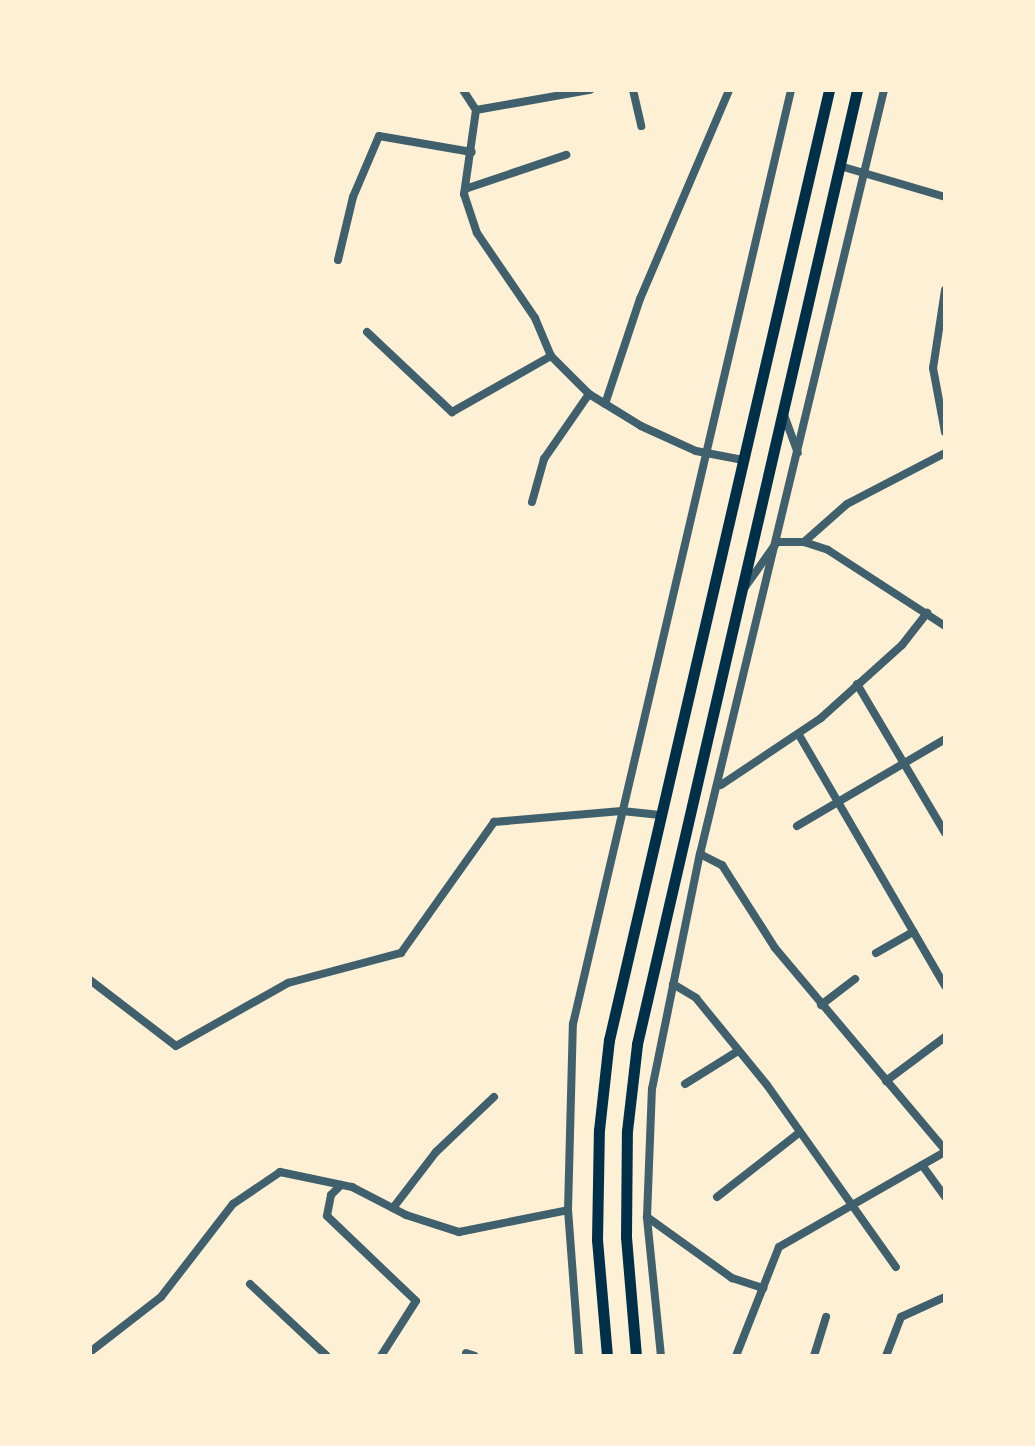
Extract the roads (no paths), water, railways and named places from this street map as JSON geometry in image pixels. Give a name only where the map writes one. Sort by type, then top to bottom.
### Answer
[{"type":"highway","points":[[607,1356],[597,1240],[599,1130],[622,972],[829,90]]},
{"type":"highway","points":[[636,1356],[626,1236],[626,1131],[637,1044],[857,90]]},
{"type":"street","points":[[463,90],[476,110],[465,189],[477,233],[535,318],[551,356],[589,394],[605,404],[705,453],[742,460]]},
{"type":"street","points":[[476,110],[590,90]]},
{"type":"street","points":[[633,90],[641,126]]},
{"type":"street","points":[[605,404],[640,299],[730,90]]},
{"type":"street","points":[[578,1356],[568,1210],[573,1024],[792,90]]},
{"type":"street","points":[[660,1356],[647,1217],[652,1089],[700,854],[720,786],[884,90]]},
{"type":"street","points":[[338,260],[353,196],[379,136],[472,152]]},
{"type":"street","points":[[465,189],[566,155]]},
{"type":"street","points":[[840,166],[945,197]]},
{"type":"street","points":[[945,290],[943,326],[933,368],[945,432]]},
{"type":"street","points":[[367,332],[452,412],[551,356]]},
{"type":"street","points":[[532,502],[544,459],[589,394]]},
{"type":"street","points":[[782,411],[798,453]]},
{"type":"street","points":[[804,542],[847,504],[945,453]]},
{"type":"street","points":[[738,598],[778,542]]},
{"type":"street","points":[[778,542],[804,542],[828,550],[945,626]]},
{"type":"street","points":[[720,786],[799,735],[902,645],[926,613]]},
{"type":"street","points":[[857,684],[945,833]]},
{"type":"street","points":[[799,735],[945,986]]},
{"type":"street","points":[[797,826],[945,738]]},
{"type":"street","points":[[90,980],[176,1046],[288,984],[401,953],[494,822],[622,811],[658,815]]},
{"type":"street","points":[[700,854],[722,866],[821,1005],[945,1151],[779,1247],[736,1356]]},
{"type":"street","points":[[876,952],[913,932]]},
{"type":"street","points":[[821,1005],[855,980]]},
{"type":"street","points":[[673,984],[696,998],[738,1051],[854,1204],[872,1240],[896,1267]]},
{"type":"street","points":[[886,1081],[945,1037]]},
{"type":"street","points":[[685,1084],[738,1051]]},
{"type":"street","points":[[393,1208],[436,1152],[494,1097]]},
{"type":"street","points":[[717,1196],[799,1133]]},
{"type":"street","points":[[922,1164],[945,1197]]},
{"type":"street","points":[[90,1352],[161,1297],[233,1204],[280,1172],[340,1185],[459,1232],[568,1210]]},
{"type":"street","points":[[340,1185],[327,1216],[416,1300],[381,1356]]},
{"type":"street","points":[[647,1217],[732,1278],[763,1288]]},
{"type":"street","points":[[250,1284],[327,1356]]},
{"type":"street","points":[[886,1356],[901,1317],[945,1297]]},
{"type":"street","points":[[814,1356],[826,1317]]}]
